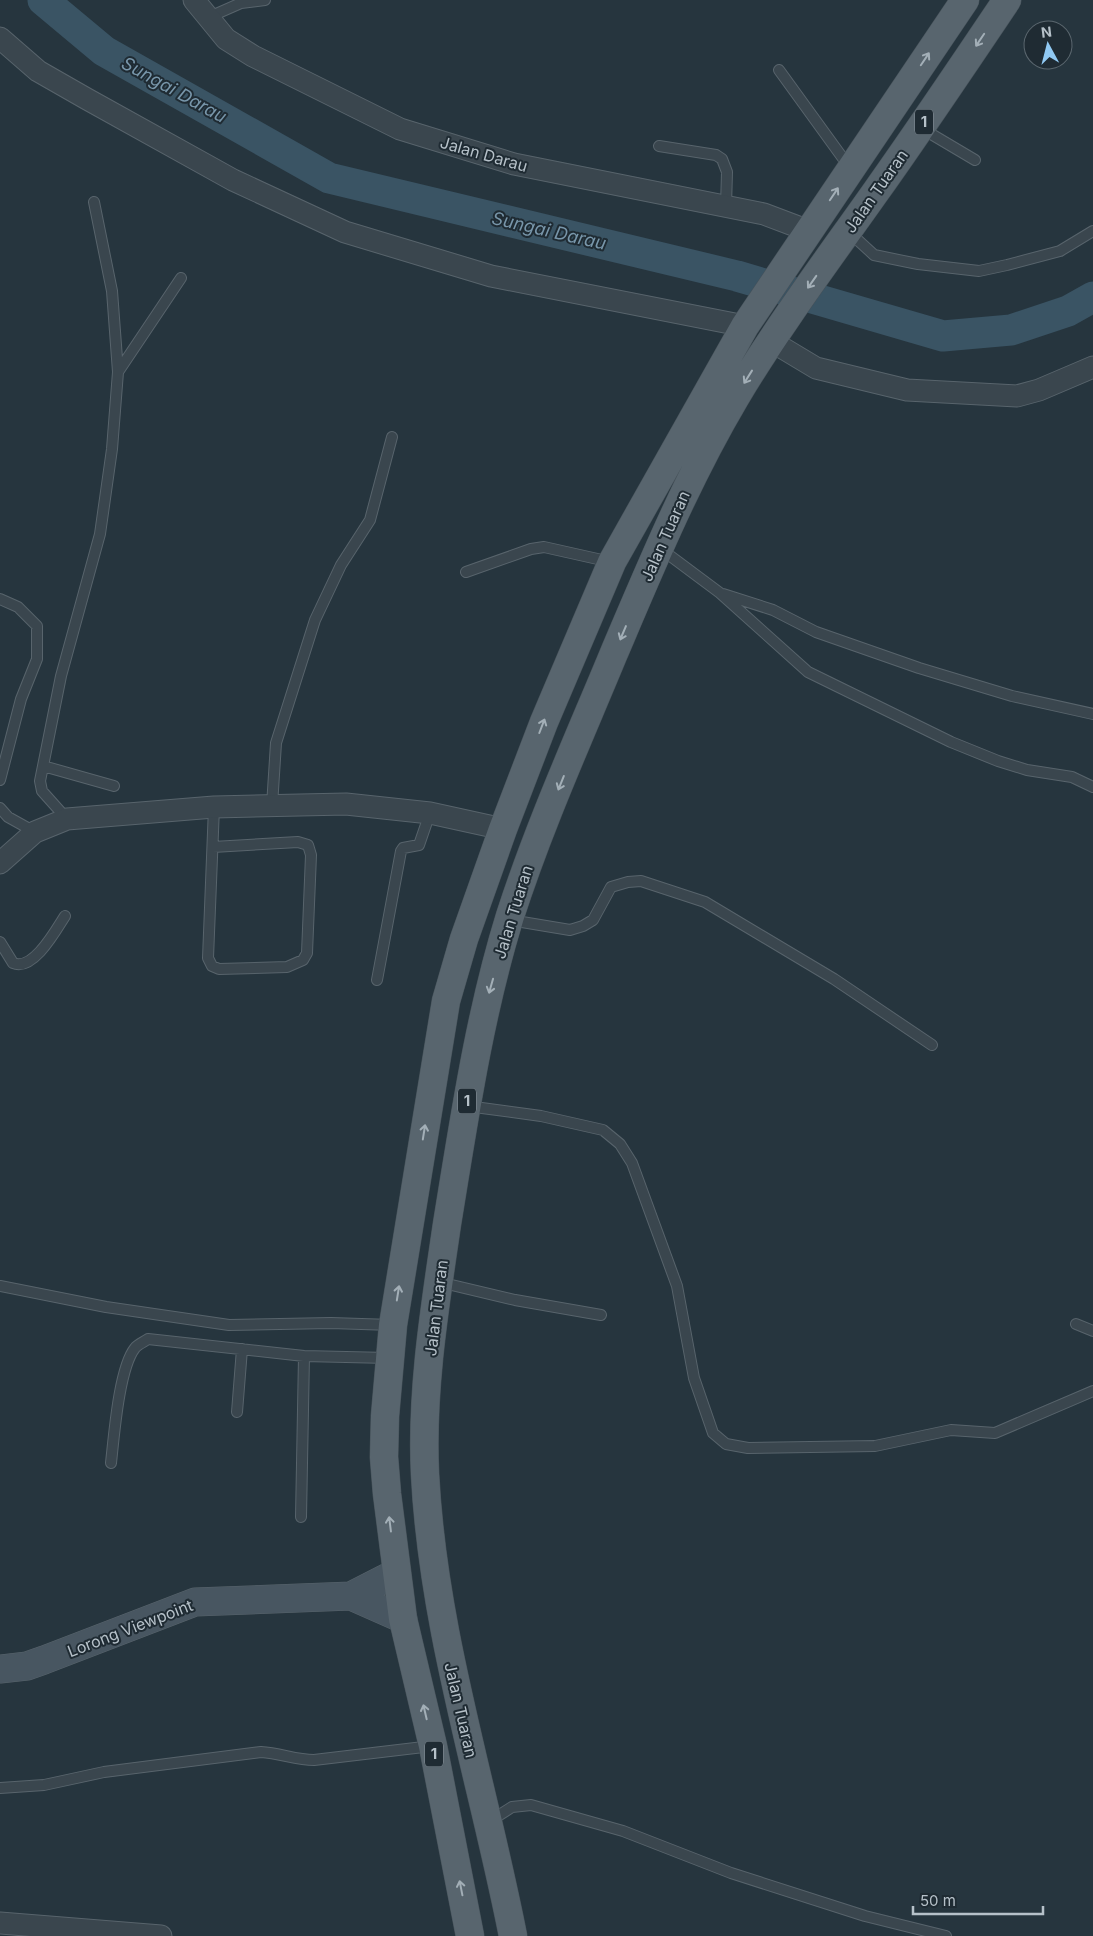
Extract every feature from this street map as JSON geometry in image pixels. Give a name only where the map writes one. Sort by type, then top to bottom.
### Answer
[{"type":"main road","name":"Jalan Tuaran","points":[[517,1935],[488,1822],[445,1638],[430,1534],[425,1424],[438,1282],[466,1106],[488,996],[509,919],[532,852],[636,602],[696,467],[736,397],[778,331],[1007,0]]},
{"type":"main road","name":"Jalan Tuaran","points":[[470,1936],[433,1746],[404,1619],[396,1573],[384,1457],[389,1358],[393,1325],[446,1001],[503,829],[544,722],[612,562],[752,316],[961,1]]},
{"type":"main road","points":[[474,912],[489,897],[500,881],[610,609],[618,598],[626,596],[636,602]]},
{"type":"street","name":"Jalan Darau","points":[[194,0],[226,39],[252,56],[400,129],[514,164],[764,214],[808,233]]},
{"type":"street","points":[[0,38],[38,71],[87,99],[233,180],[345,232],[491,276],[752,316]]},
{"type":"street","points":[[778,331],[816,368],[907,390],[1017,396],[1039,390],[1093,367]]},
{"type":"street","points":[[0,863],[35,832],[67,819],[214,807],[346,804],[430,813],[503,829]]},
{"type":"street","points":[[351,1596],[396,1573]]},
{"type":"street","points":[[351,1596],[404,1619]]},
{"type":"street","name":"Lorong Viewpoint","points":[[0,1669],[27,1666],[195,1602],[351,1596]]},
{"type":"street","points":[[0,1922],[161,1936]]},
{"type":"lane","points":[[207,18],[241,3],[265,0]]},
{"type":"lane","points":[[779,70],[851,169]]},
{"type":"lane","points":[[920,127],[975,160]]},
{"type":"lane","points":[[659,146],[716,155],[722,159],[727,172],[726,206]]},
{"type":"lane","points":[[67,819],[42,791],[40,781],[61,676],[100,534],[112,449],[118,372],[112,291],[94,202]]},
{"type":"lane","points":[[844,237],[874,255],[918,264],[979,271],[1060,250],[1093,231]]},
{"type":"lane","points":[[118,372],[181,278]]},
{"type":"lane","points":[[272,806],[276,743],[315,620],[341,565],[370,520],[392,437]]},
{"type":"lane","points":[[466,572],[531,548],[544,547],[612,562]]},
{"type":"lane","points":[[660,548],[720,593],[808,672],[951,742],[998,761],[1027,770],[1072,777],[1093,787]]},
{"type":"lane","points":[[720,593],[773,610],[816,632],[919,668],[1012,696],[1093,714]]},
{"type":"lane","points":[[0,599],[18,607],[36,626],[37,659],[21,699],[0,780]]},
{"type":"lane","points":[[43,766],[114,786]]},
{"type":"lane","points":[[213,847],[298,842],[308,845],[311,855],[307,953],[303,960],[287,967],[219,969],[212,966],[208,958],[214,807]]},
{"type":"lane","points":[[0,808],[8,817],[35,832]]},
{"type":"lane","points":[[377,980],[401,851],[403,848],[419,844],[430,813]]},
{"type":"lane","points":[[509,919],[570,930],[593,920],[611,887],[628,882],[641,881],[705,902],[834,979],[932,1045]]},
{"type":"lane","points":[[0,942],[13,963],[22,964],[39,953],[65,916]]},
{"type":"lane","points":[[466,1106],[541,1116],[603,1130],[620,1144],[632,1163],[676,1286],[694,1378],[712,1433],[726,1444],[748,1448],[876,1446],[951,1430],[995,1433],[1093,1391]]},
{"type":"lane","points":[[438,1282],[515,1300],[601,1315]]},
{"type":"lane","points":[[0,1286],[106,1307],[229,1325],[331,1323],[393,1325]]},
{"type":"lane","points":[[1076,1324],[1093,1331]]},
{"type":"lane","points":[[111,1463],[120,1395],[129,1358],[136,1346],[148,1339],[304,1356],[389,1358]]},
{"type":"lane","points":[[237,1412],[242,1349]]},
{"type":"lane","points":[[301,1516],[304,1356]]},
{"type":"lane","points":[[0,1788],[44,1785],[104,1772],[262,1752],[277,1753],[296,1760],[314,1760],[433,1746]]},
{"type":"lane","points":[[488,1822],[512,1807],[531,1805],[622,1831],[732,1873],[855,1913],[946,1936]]},
{"type":"waterway","name":"Sungai Darau","points":[[43,0],[104,51],[329,178],[737,276],[943,336],[1011,330],[1068,311],[1093,297]]}]
